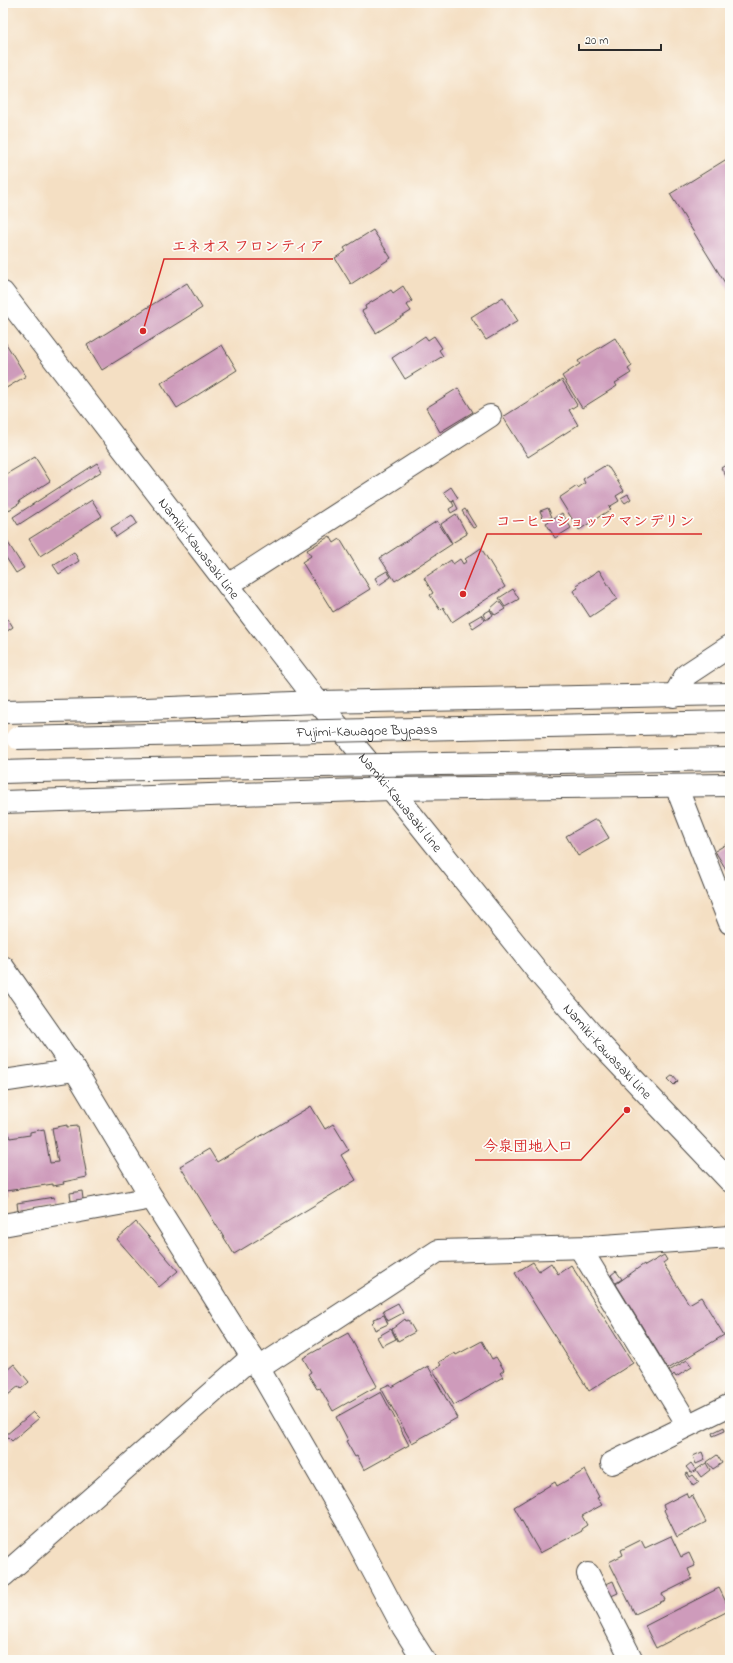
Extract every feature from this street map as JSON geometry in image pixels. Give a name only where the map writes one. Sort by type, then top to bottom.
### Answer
[{"type":"main road","name":"Namiki-Kawasaki Line","points":[[3,293],[318,702],[391,789],[533,966],[601,1045],[730,1181]]},
{"type":"main road","points":[[228,585],[490,416]]},
{"type":"main road","points":[[674,696],[686,675],[730,646]]},
{"type":"main road","points":[[3,712],[146,709],[318,702],[730,694]]},
{"type":"main road","name":"Fujimi-Kawagoe Bypass","points":[[10,738],[730,722]]},
{"type":"main road","points":[[3,772],[730,759]]},
{"type":"main road","points":[[3,802],[391,789],[676,786],[730,784]]},
{"type":"main road","points":[[676,786],[730,923]]},
{"type":"main road","points":[[3,967],[75,1070],[152,1198],[256,1362],[350,1527],[403,1627],[424,1660]]},
{"type":"main road","points":[[3,1081],[75,1070]]},
{"type":"main road","points":[[3,1225],[152,1198]]},
{"type":"main road","points":[[3,1576],[256,1362],[438,1251],[580,1248],[730,1237]]},
{"type":"main road","points":[[580,1248],[688,1425]]},
{"type":"main road","points":[[612,1463],[730,1405]]},
{"type":"main road","points":[[588,1574],[632,1660]]},
{"type":"building","points":[[730,157],[730,291],[670,194]]},
{"type":"building","points":[[373,230],[391,258],[351,284],[335,258],[346,251],[344,248]]},
{"type":"building","points":[[187,283],[202,308],[102,370],[87,345]]},
{"type":"building","points":[[403,286],[412,301],[407,305],[411,311],[376,333],[362,311],[366,309],[365,306],[391,290],[393,293]]},
{"type":"building","points":[[503,297],[518,321],[486,340],[471,317]]},
{"type":"building","points":[[425,336],[428,340],[434,336],[442,348],[439,350],[443,356],[405,379],[392,358]]},
{"type":"building","points":[[615,338],[632,366],[628,369],[631,373],[615,383],[617,386],[582,408],[562,376],[580,364],[578,361]]},
{"type":"building","points":[[5,342],[26,376],[3,390],[3,343]]},
{"type":"building","points":[[222,345],[237,370],[177,408],[161,383]]},
{"type":"building","points":[[562,380],[577,405],[569,410],[578,425],[528,457],[503,417]]},
{"type":"building","points":[[458,388],[473,412],[440,432],[426,408]]},
{"type":"building","points":[[35,457],[50,481],[19,501],[20,503],[9,510],[3,500],[3,476]]},
{"type":"building","points":[[97,463],[102,471],[18,525],[13,517]]},
{"type":"building","points":[[729,463],[730,480],[729,481],[721,468]]},
{"type":"building","points":[[606,465],[624,491],[616,496],[619,501],[609,507],[611,509],[579,530],[559,498],[577,486],[578,488],[585,483],[583,479]]},
{"type":"building","points":[[451,487],[458,498],[451,502],[444,492]]},
{"type":"building","points":[[628,494],[631,499],[625,503],[621,498]]},
{"type":"building","points":[[92,500],[102,516],[40,556],[29,539]]},
{"type":"building","points":[[454,501],[458,509],[451,513],[449,509],[454,506],[452,502]]},
{"type":"building","points":[[548,508],[552,517],[544,520],[540,511]]},
{"type":"building","points":[[465,509],[476,527],[473,528],[462,511]]},
{"type":"building","points":[[562,513],[571,528],[555,538],[546,523]]},
{"type":"building","points":[[456,514],[467,534],[452,543],[441,524]]},
{"type":"building","points":[[132,515],[137,523],[116,537],[111,528]]},
{"type":"building","points":[[437,521],[452,544],[395,581],[380,558]]},
{"type":"building","points":[[3,535],[24,568],[16,573],[3,553]]},
{"type":"building","points":[[330,536],[334,543],[340,539],[370,589],[333,612],[302,562],[311,556],[307,550]]},
{"type":"building","points":[[481,548],[505,587],[452,622],[443,607],[440,610],[430,595],[433,593],[424,578],[451,560],[453,564],[460,559],[463,564],[467,561],[465,559]]},
{"type":"building","points":[[74,552],[79,561],[59,574],[53,565]]},
{"type":"building","points":[[599,570],[617,599],[590,617],[573,591],[578,588],[576,585]]},
{"type":"building","points":[[387,571],[391,577],[379,585],[375,578]]},
{"type":"building","points":[[513,589],[519,599],[505,607],[499,598]]},
{"type":"building","points":[[499,601],[505,609],[495,615],[490,609]]},
{"type":"building","points":[[490,610],[493,615],[486,620],[483,614]]},
{"type":"building","points":[[481,615],[485,620],[473,628],[469,622]]},
{"type":"building","points":[[8,619],[13,627],[3,634],[3,623]]},
{"type":"building","points":[[594,820],[598,820],[609,838],[578,856],[566,836]]},
{"type":"building","points":[[730,842],[730,876],[715,851]]},
{"type":"building","points":[[673,1075],[678,1081],[674,1085],[668,1079]]},
{"type":"building","points":[[311,1106],[325,1129],[333,1124],[349,1150],[341,1155],[356,1180],[234,1254],[180,1166],[209,1149],[217,1162]]},
{"type":"building","points":[[67,1125],[67,1127],[78,1126],[87,1177],[63,1182],[64,1184],[53,1186],[53,1184],[6,1191],[7,1195],[3,1196],[3,1136],[10,1135],[10,1138],[30,1135],[30,1132],[44,1129],[50,1163],[58,1162],[52,1128]]},
{"type":"building","points":[[82,1191],[83,1199],[71,1201],[70,1193]]},
{"type":"building","points":[[54,1197],[55,1205],[18,1211],[17,1203]]},
{"type":"building","points":[[136,1222],[178,1271],[159,1287],[117,1239]]},
{"type":"building","points":[[664,1255],[667,1260],[663,1263],[689,1304],[701,1297],[724,1335],[668,1369],[616,1284],[644,1264],[645,1266]]},
{"type":"building","points":[[533,1262],[539,1271],[551,1263],[558,1274],[571,1265],[633,1363],[589,1391],[515,1273]]},
{"type":"building","points":[[616,1271],[622,1279],[616,1283],[611,1275]]},
{"type":"building","points":[[398,1303],[403,1313],[388,1321],[383,1311]]},
{"type":"building","points":[[384,1315],[388,1324],[375,1330],[372,1323],[374,1321],[373,1319]]},
{"type":"building","points":[[405,1319],[406,1321],[408,1320],[415,1332],[398,1341],[392,1329]]},
{"type":"building","points":[[391,1329],[396,1339],[382,1346],[377,1337]]},
{"type":"building","points":[[348,1333],[377,1386],[333,1411],[320,1388],[317,1389],[308,1374],[311,1372],[303,1358]]},
{"type":"building","points":[[482,1341],[492,1359],[496,1357],[504,1370],[500,1373],[503,1377],[454,1405],[433,1370],[441,1365],[439,1362]]},
{"type":"building","points":[[687,1360],[692,1367],[676,1377],[674,1374],[672,1376],[669,1371]]},
{"type":"building","points":[[14,1364],[29,1382],[21,1389],[19,1386],[3,1399],[3,1367],[6,1371]]},
{"type":"building","points":[[428,1366],[457,1418],[412,1443],[381,1388],[390,1384],[392,1387]]},
{"type":"building","points":[[381,1392],[409,1445],[364,1470],[357,1456],[355,1457],[346,1441],[348,1440],[336,1417]]},
{"type":"building","points":[[33,1412],[39,1418],[12,1441],[6,1435]]},
{"type":"building","points":[[724,1427],[725,1431],[713,1436],[712,1433]]},
{"type":"building","points":[[702,1452],[705,1460],[696,1464],[693,1456]]},
{"type":"building","points":[[717,1455],[722,1463],[713,1469],[707,1462]]},
{"type":"building","points":[[691,1463],[696,1470],[691,1473],[686,1467]]},
{"type":"building","points":[[706,1463],[710,1470],[701,1477],[696,1470]]},
{"type":"building","points":[[585,1470],[599,1497],[597,1498],[602,1505],[582,1516],[587,1525],[581,1529],[582,1531],[540,1553],[514,1507],[555,1482],[557,1486]]},
{"type":"building","points":[[688,1473],[690,1477],[693,1475],[699,1482],[693,1486],[686,1474]]},
{"type":"building","points":[[686,1493],[688,1498],[692,1495],[706,1522],[677,1537],[663,1505]]},
{"type":"building","points":[[671,1536],[681,1557],[689,1553],[695,1566],[688,1569],[692,1579],[662,1594],[665,1600],[635,1614],[609,1562],[623,1555],[621,1550],[641,1540],[645,1548]]},
{"type":"building","points":[[613,1581],[618,1593],[609,1597],[604,1585]]},
{"type":"building","points":[[719,1588],[730,1610],[656,1648],[645,1626]]},
{"type":"place","name":"エネオス フロンティア","points":[[143,331]]},
{"type":"place","name":"コーヒーショップ マンデリン","points":[[463,594]]},
{"type":"place","name":"今泉団地入口","points":[[627,1110]]}]
